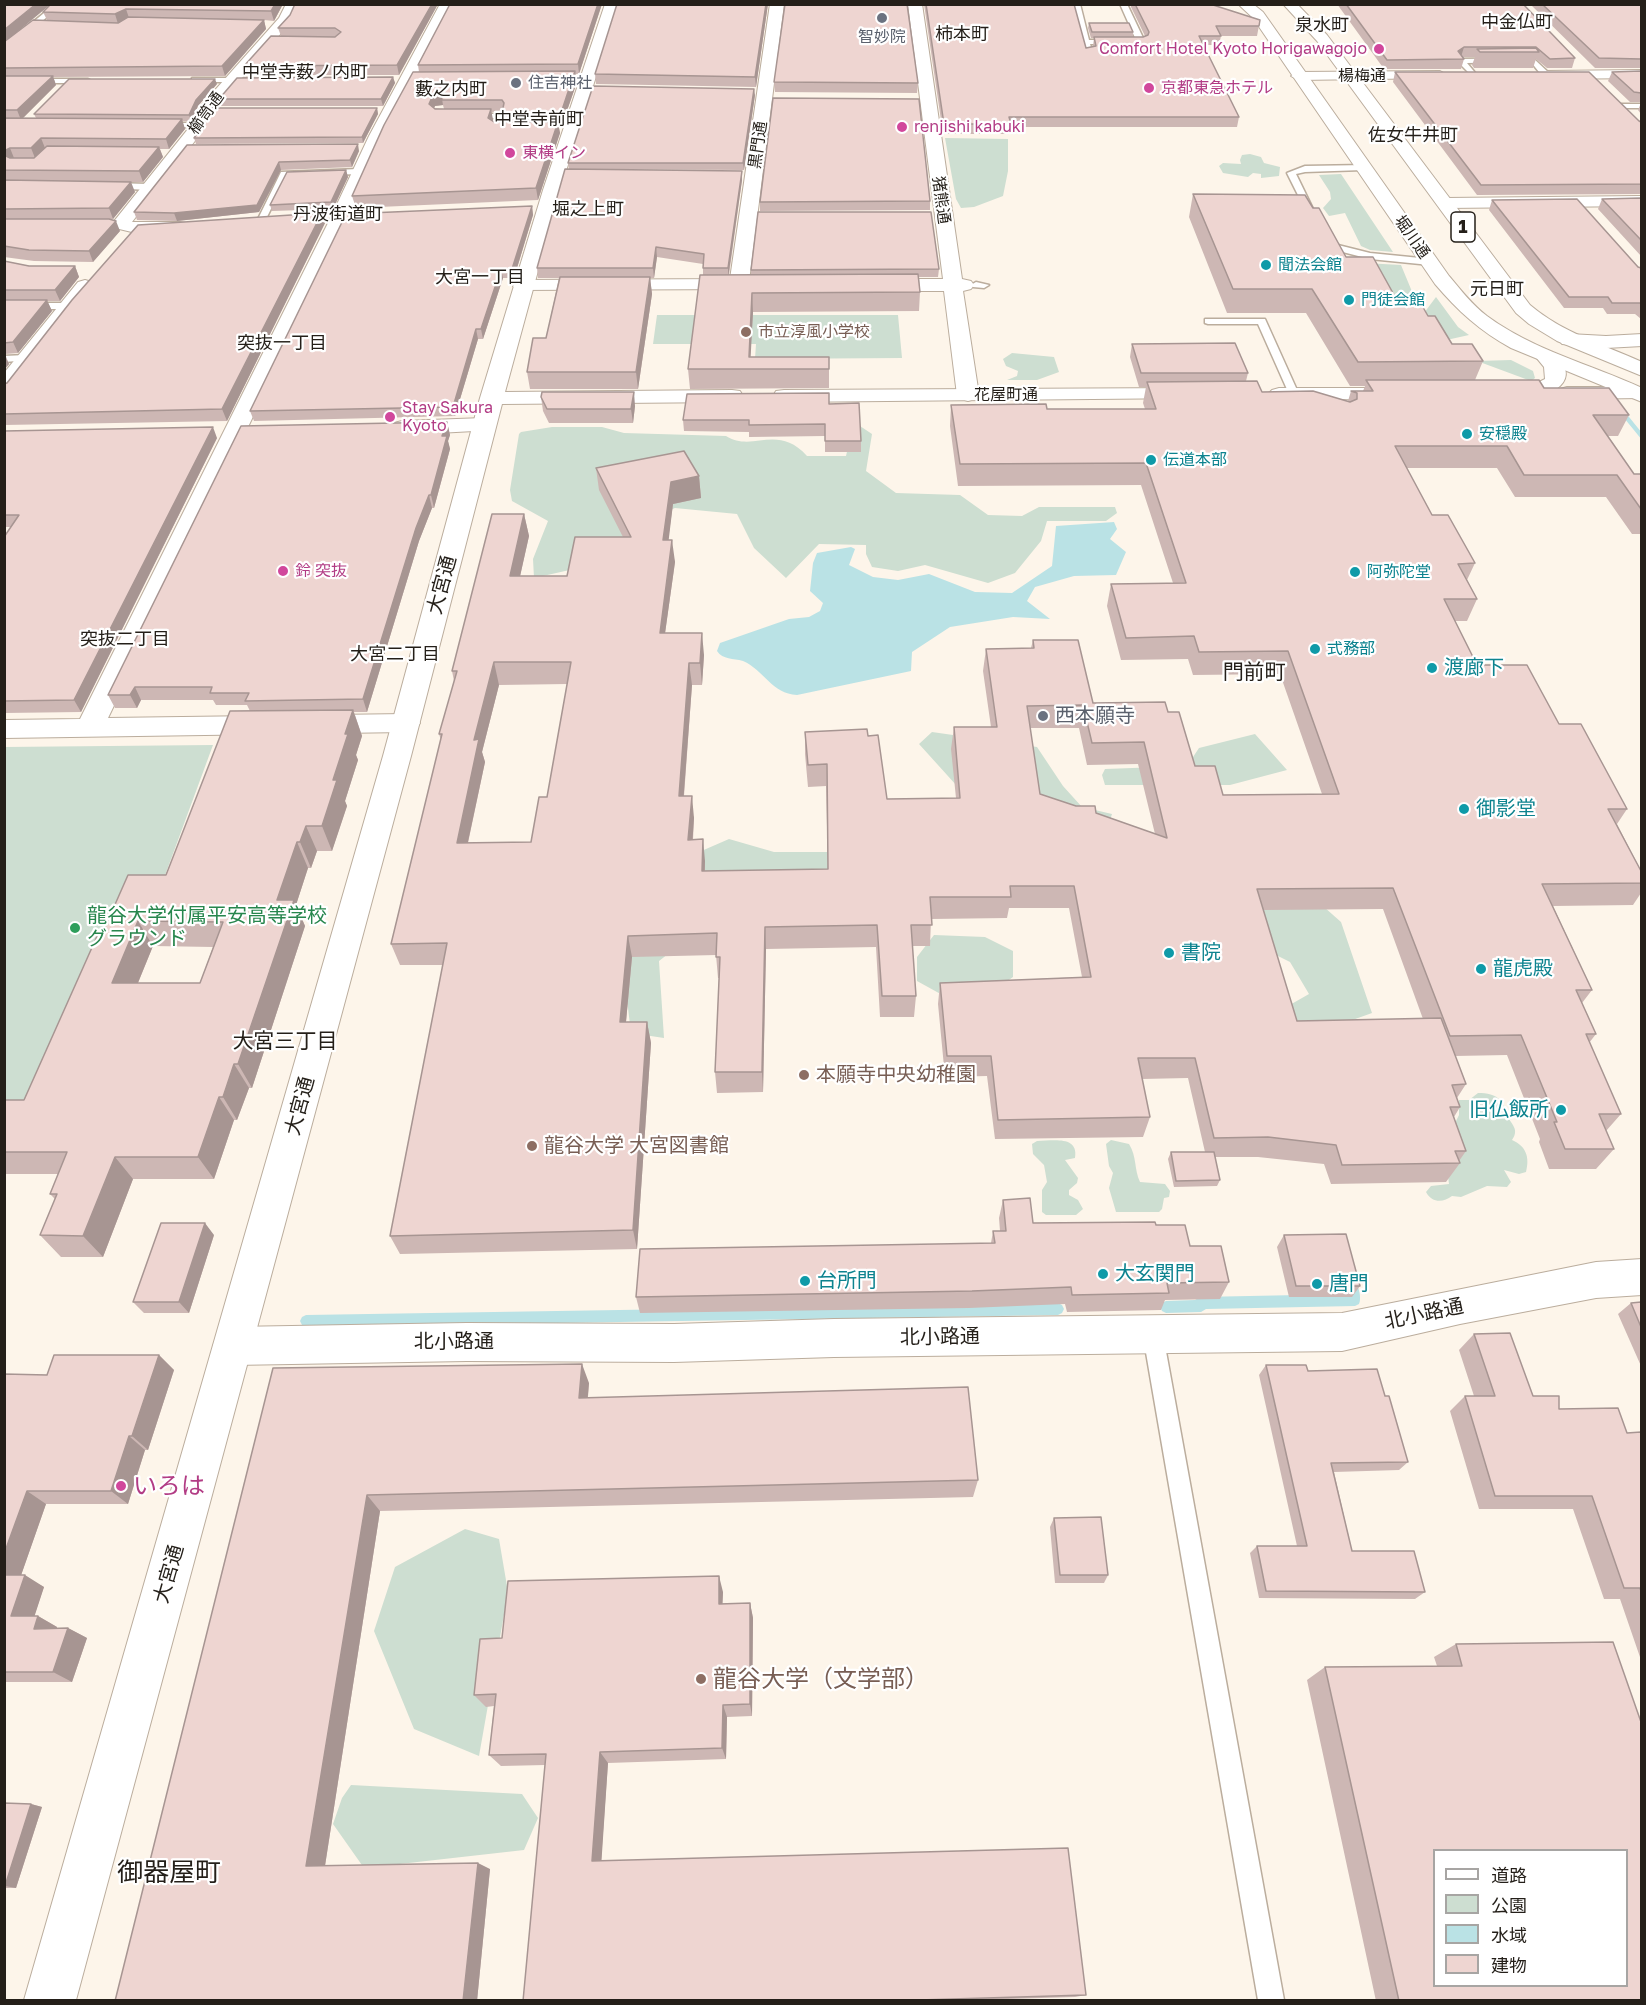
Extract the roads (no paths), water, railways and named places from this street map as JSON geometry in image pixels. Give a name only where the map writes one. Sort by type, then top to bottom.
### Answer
[{"type":"main road","name":"櫛笥通","points":[[121,245],[122,226],[149,187],[208,115],[231,80],[271,41],[274,25],[293,4]]},
{"type":"main road","points":[[90,727],[340,217],[384,110],[406,79],[447,4]]},
{"type":"main road","name":"大宮通","points":[[50,2001],[406,723],[523,286],[536,208],[560,174],[566,129],[585,83],[612,4]]},
{"type":"main road","name":"黒門通","points":[[739,285],[754,216],[748,175],[765,95],[777,4]]},
{"type":"main road","name":"猪熊通","points":[[915,4],[922,100],[938,215],[969,285],[968,395]]},
{"type":"main road","points":[[1229,4],[1258,15]]},
{"type":"main road","name":"堀川通","points":[[1244,4],[1258,15],[1298,76],[1442,280],[1480,319],[1512,340],[1545,356],[1639,395]]},
{"type":"main road","name":"1","points":[[1289,4],[1322,38],[1446,203],[1518,304],[1544,326],[1569,340],[1641,370]]},
{"type":"main road","points":[[1322,38],[1325,24],[1323,17]]},
{"type":"main road","points":[[1575,59],[1614,98],[1638,112]]},
{"type":"main road","name":"楊梅通","points":[[1298,76],[1641,74]]},
{"type":"main road","points":[[1578,201],[1594,219]]},
{"type":"main road","points":[[1446,203],[1641,201]]},
{"type":"main road","points":[[318,218],[364,216]]},
{"type":"main road","points":[[241,221],[284,219]]},
{"type":"main road","points":[[122,226],[198,226]]},
{"type":"main road","points":[[4,389],[26,358],[99,270],[77,270]]},
{"type":"main road","points":[[523,286],[763,285]]},
{"type":"main road","points":[[858,285],[969,285]]},
{"type":"main road","points":[[1569,340],[1605,342],[1641,339]]},
{"type":"main road","points":[[1521,393],[1554,382],[1557,374],[1556,368],[1545,356]]},
{"type":"main road","points":[[1499,393],[1639,395]]},
{"type":"main road","name":"花屋町通","points":[[379,428],[488,412],[761,396],[1204,394]]},
{"type":"main road","points":[[1260,394],[1420,394]]},
{"type":"main road","points":[[212,431],[257,430]]},
{"type":"main road","points":[[4,729],[406,723]]},
{"type":"main road","name":"北小路通","points":[[233,1347],[467,1342],[674,1343],[834,1338],[1342,1332],[1460,1306],[1596,1280],[1641,1277]]},
{"type":"lane","points":[[4,50],[60,4]]},
{"type":"lane","points":[[1076,4],[1089,54]]},
{"type":"lane","points":[[1086,42],[1141,42],[1123,4]]},
{"type":"lane","points":[[36,25],[46,25]]},
{"type":"lane","points":[[4,40],[16,41]]},
{"type":"lane","points":[[187,80],[255,80]]},
{"type":"lane","points":[[4,81],[99,81]]},
{"type":"lane","points":[[60,88],[68,81]]},
{"type":"lane","points":[[152,125],[208,115]]},
{"type":"lane","points":[[458,116],[501,116],[496,129],[519,129]]},
{"type":"lane","points":[[1363,167],[1312,168],[1291,173],[1330,246],[1346,252],[1430,262]]},
{"type":"lane","points":[[262,219],[284,174],[359,171]]},
{"type":"lane","points":[[105,186],[149,187]]},
{"type":"lane","points":[[1300,212],[1316,221]]},
{"type":"lane","points":[[4,306],[68,306]]},
{"type":"lane","points":[[1208,321],[1262,321],[1299,405],[1310,408]]},
{"type":"lane","points":[[4,358],[26,358]]},
{"type":"lane","points":[[1153,1335],[1272,2001]]},
{"type":"water","points":[[1114,522],[1117,529],[1110,539],[1126,552],[1116,575],[1074,576],[1035,587],[1027,601],[1050,619],[1013,617],[950,627],[912,652],[911,671],[797,695],[781,691],[750,665],[725,657],[717,651],[720,643],[789,619],[809,617],[820,611],[823,603],[810,591],[813,563],[817,553],[851,547],[855,549],[849,565],[873,577],[898,580],[929,574],[975,592],[1012,593],[1052,566],[1056,526]]},
{"type":"waterway","points":[[1623,413],[1642,438]]},
{"type":"waterway","points":[[1166,1307],[1201,1306],[1200,1303],[1355,1300],[1351,1283]]},
{"type":"waterway","points":[[306,1321],[1058,1309]]},
{"type":"place","name":"智妙院","points":[[882,18]]},
{"type":"place","name":"Comfort Hotel Kyoto Horigawagojo","points":[[1379,49]]},
{"type":"place","name":"住吉神社","points":[[516,83]]},
{"type":"place","name":"京都東急ホテル","points":[[1149,88]]},
{"type":"place","name":"renjishi kabuki","points":[[902,127]]},
{"type":"place","name":"東横イン","points":[[510,153]]},
{"type":"place","name":"聞法会館","points":[[1266,265]]},
{"type":"place","name":"門徒会館","points":[[1349,300]]},
{"type":"place","name":"市立淳風小学校","points":[[746,332]]},
{"type":"place","name":"Stay Sakura Kyoto","points":[[390,417]]},
{"type":"place","name":"安穏殿","points":[[1467,434]]},
{"type":"place","name":"伝道本部","points":[[1151,460]]},
{"type":"place","name":"鈴 突抜","points":[[283,571]]},
{"type":"place","name":"阿弥陀堂","points":[[1355,572]]},
{"type":"place","name":"式務部","points":[[1315,649]]},
{"type":"place","name":"渡廊下","points":[[1432,668]]},
{"type":"place","name":"西本願寺","points":[[1043,716]]},
{"type":"place","name":"御影堂","points":[[1464,809]]},
{"type":"place","name":"龍谷大学付属平安高等学校 グラウンド","points":[[75,928]]},
{"type":"place","name":"書院","points":[[1169,953]]},
{"type":"place","name":"龍虎殿","points":[[1481,969]]},
{"type":"place","name":"本願寺中央幼稚園","points":[[804,1075]]},
{"type":"place","name":"旧仏飯所","points":[[1561,1110]]},
{"type":"place","name":"龍谷大学 大宮図書館","points":[[532,1146]]},
{"type":"place","name":"大玄関門","points":[[1103,1274]]},
{"type":"place","name":"台所門","points":[[805,1281]]},
{"type":"place","name":"唐門","points":[[1317,1284]]},
{"type":"place","name":"いろは","points":[[121,1486]]},
{"type":"place","name":"龍谷大学（文学部）","points":[[701,1679]]},
{"type":"district","name":"中金仏町","points":[[1517,22]]},
{"type":"district","name":"泉水町","points":[[1322,25]]},
{"type":"district","name":"柿本町","points":[[962,34]]},
{"type":"district","name":"中堂寺薮ノ内町","points":[[305,72]]},
{"type":"district","name":"藪之内町","points":[[451,89]]},
{"type":"district","name":"中堂寺前町","points":[[539,119]]},
{"type":"district","name":"佐女牛井町","points":[[1413,135]]},
{"type":"district","name":"堀之上町","points":[[588,209]]},
{"type":"district","name":"丹波街道町","points":[[338,214]]},
{"type":"district","name":"大宮一丁目","points":[[480,277]]},
{"type":"district","name":"元日町","points":[[1497,289]]},
{"type":"district","name":"突抜一丁目","points":[[282,343]]},
{"type":"district","name":"突抜二丁目","points":[[125,639]]},
{"type":"district","name":"大宮二丁目","points":[[395,654]]},
{"type":"district","name":"門前町","points":[[1254,672]]},
{"type":"district","name":"大宮三丁目","points":[[285,1041]]},
{"type":"district","name":"御器屋町","points":[[169,1873]]}]
